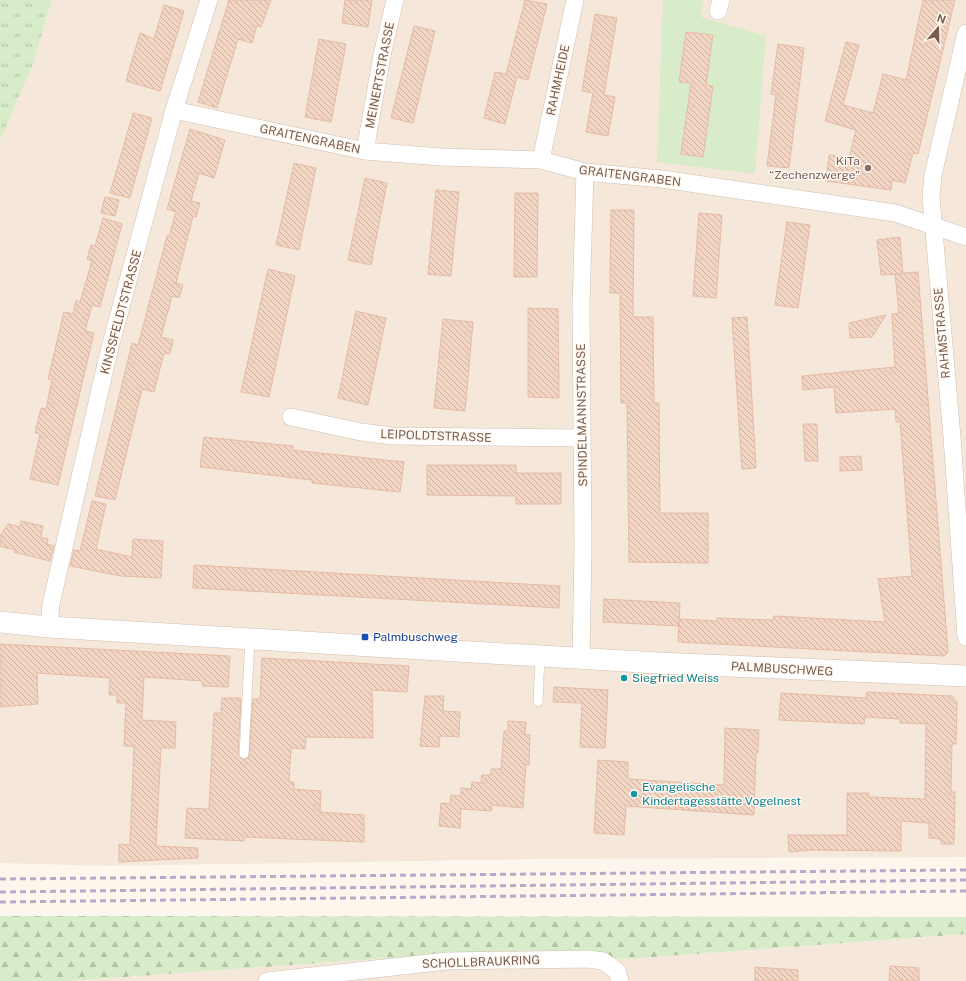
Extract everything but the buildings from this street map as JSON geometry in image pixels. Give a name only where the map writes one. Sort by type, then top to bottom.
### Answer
[{"type":"street","name":"KINSSFELDTSTRASSE","points":[[49,627],[51,604],[108,355],[174,110],[209,0]]},
{"type":"street","name":"MEINERTSTRASSE","points":[[365,151],[382,55],[395,0]]},
{"type":"street","name":"RAHMHEIDE","points":[[540,160],[575,0]]},
{"type":"street","name":"RAHMSTRASSE","points":[[966,33],[931,182],[932,226],[952,437],[966,637]]},
{"type":"street","name":"GRAITENGRABEN","points":[[174,110],[365,151],[441,157],[540,160],[585,172],[662,179],[894,213],[966,237]]},
{"type":"street","name":"SPINDELMANNSTRASSE","points":[[581,658],[583,548],[581,306],[585,172]]},
{"type":"street","name":"LEIPOLDTSTRASSE","points":[[291,418],[361,432],[392,436],[582,438]]},
{"type":"street","name":"PALMBUSCHWEG","points":[[0,622],[49,627],[250,640],[658,663],[966,676]]},
{"type":"street","name":"SCHOLLBRAUKRING","points":[[267,981],[307,979],[447,961],[588,959],[603,961],[617,971],[620,981]]},
{"type":"lane","points":[[244,754],[250,640]]},
{"type":"lane","points":[[538,702],[540,656]]},
{"type":"shaded area","points":[[52,0],[966,0],[966,857],[540,859],[109,866],[0,863],[0,141],[32,67]]},
{"type":"shaded area","points":[[966,934],[966,981],[69,981],[446,954],[626,959]]},
{"type":"green space","points":[[0,0],[52,0],[32,67],[0,141]]},
{"type":"green space","points":[[663,0],[703,0],[701,17],[766,36],[755,174],[657,162]]},
{"type":"green space","points":[[0,916],[966,917],[966,934],[626,959],[446,954],[69,981],[0,981]]},
{"type":"railway","points":[[0,879],[966,870]]},
{"type":"railway","points":[[0,892],[966,880]]},
{"type":"railway","points":[[0,902],[966,891]]},
{"type":"place","name":"KiTa “Zechenzwerge”","points":[[868,168]]},
{"type":"place","name":"Palmbuschweg","points":[[365,637]]},
{"type":"place","name":"Siegfried Weiss","points":[[624,678]]},
{"type":"place","name":"Evangelische Kindertagesstätte Vogelnest","points":[[634,794]]}]
